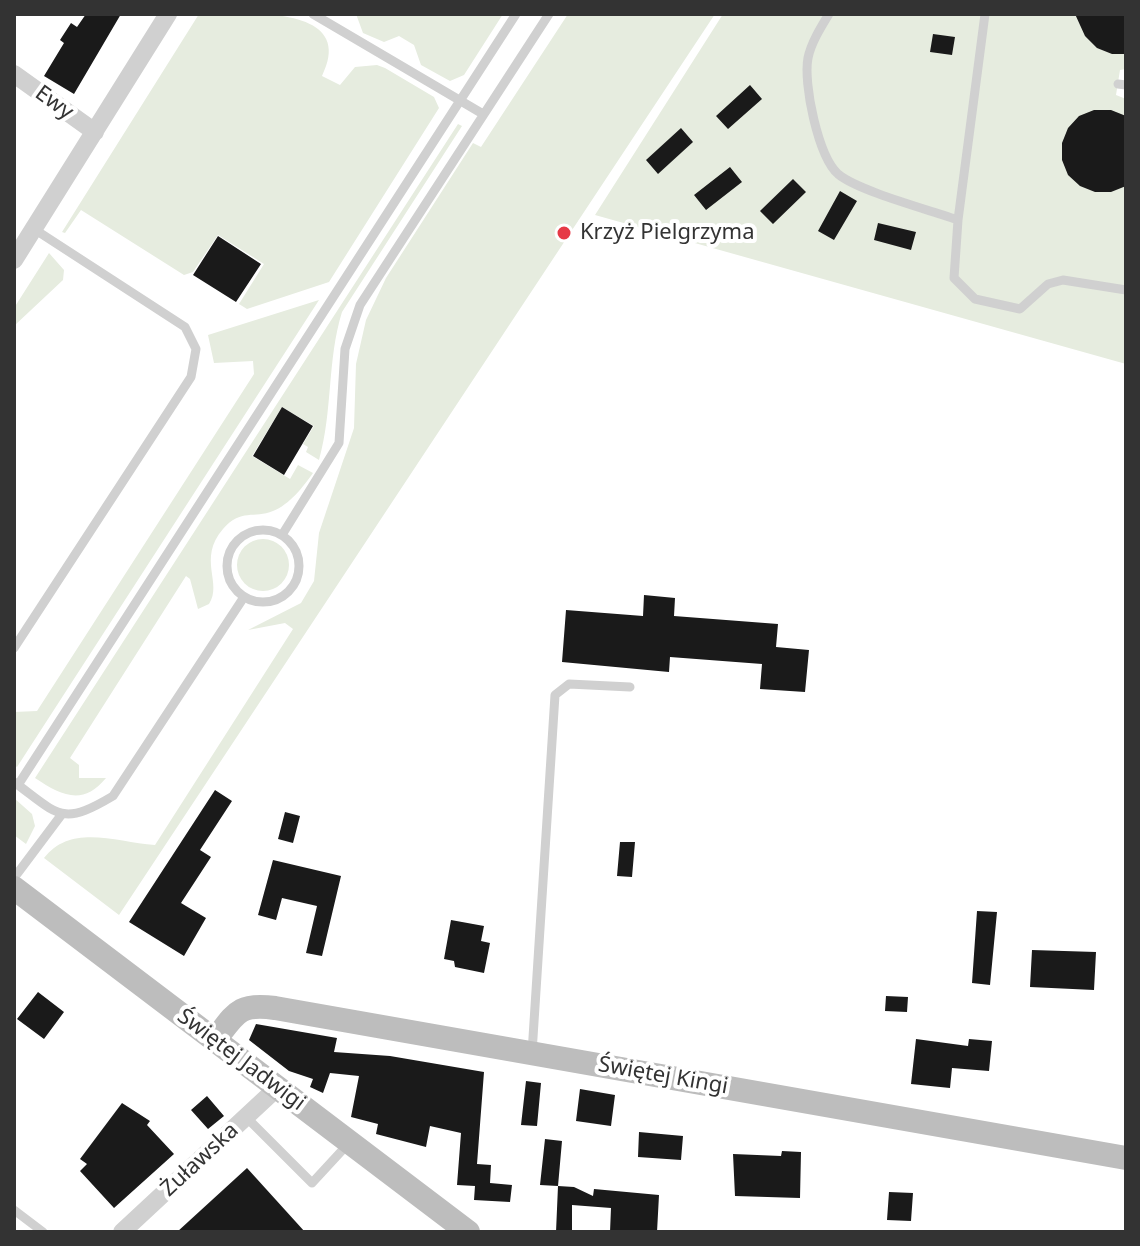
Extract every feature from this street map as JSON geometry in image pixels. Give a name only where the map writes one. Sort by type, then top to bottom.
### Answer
[{"type":"street","points":[[16,251],[34,229],[168,14]]},
{"type":"street","name":"Ewy","points":[[14,74],[95,132]]},
{"type":"street","name":"Świętej Jadwigi","points":[[14,888],[468,1232]]},
{"type":"street","name":"Świętej Kingi","points":[[215,1040],[235,1014],[253,1005],[1126,1158]]},
{"type":"street","name":"Żuławska","points":[[122,1232],[278,1087]]},
{"type":"lane","points":[[313,14],[483,114]]},
{"type":"lane","points":[[244,597],[113,796],[84,813],[62,814],[16,784],[516,14]]},
{"type":"lane","points":[[282,535],[339,443],[345,349],[360,305],[549,14]]},
{"type":"lane","points":[[829,14],[809,55],[806,71],[813,110],[829,163],[848,180],[958,220]]},
{"type":"lane","points":[[985,14],[958,220],[954,278],[975,299],[1020,309],[1048,284],[1063,280],[1126,290]]},
{"type":"lane","points":[[14,648],[191,377],[196,349],[185,327],[34,229]]},
{"type":"lane","points":[[260,530],[282,535],[296,552],[299,563],[294,585],[277,599],[265,602],[244,597],[229,579],[228,557],[232,547],[240,538],[260,530]]},
{"type":"lane","points":[[532,1053],[555,695],[569,684],[630,687]]},
{"type":"lane","points":[[14,878],[62,814]]},
{"type":"lane","points":[[246,1117],[312,1183],[350,1142]]},
{"type":"lane","points":[[14,1210],[43,1232]]},
{"type":"shaded area","points":[[199,14],[265,14],[310,24],[324,35],[329,52],[322,76],[340,85],[355,67],[377,65],[434,97],[439,108],[329,282],[247,309],[239,304],[264,264],[218,235],[193,272],[184,275],[81,210],[65,233],[62,232]]},
{"type":"shaded area","points":[[356,14],[503,14],[464,75],[450,81],[421,65],[414,45],[399,36],[384,42],[363,33]]},
{"type":"shaded area","points":[[568,14],[715,14],[119,915],[44,858],[55,847],[81,838],[155,845],[293,629],[285,623],[248,630],[301,603],[314,581],[319,533],[354,428],[356,364],[366,320],[386,278],[473,143],[481,147]]},
{"type":"shaded area","points":[[723,14],[1126,14],[1126,69],[1120,70],[1116,95],[1126,99],[1126,364],[595,215]]},
{"type":"shaded area","points":[[458,124],[462,126],[342,312],[319,460],[306,452],[308,447],[303,444],[314,426],[282,407],[252,456],[290,479],[298,465],[313,473],[296,495],[279,508],[236,518],[223,529],[212,550],[213,596],[209,604],[198,609],[190,579],[186,576],[70,758],[79,765],[79,778],[106,778],[89,792],[72,795],[35,778]]},
{"type":"shaded area","points":[[49,253],[64,270],[63,280],[14,326],[14,308]]},
{"type":"shaded area","points":[[319,300],[17,767],[14,765],[14,712],[37,711],[254,374],[253,361],[214,363],[208,335]]},
{"type":"shaded area","points":[[263,539],[282,546],[289,565],[282,584],[263,591],[244,584],[237,565],[244,546]]},
{"type":"shaded area","points":[[14,798],[32,814],[35,826],[26,844],[14,835]]},
{"type":"building","points":[[86,14],[121,14],[74,94],[44,76],[64,43],[60,40],[71,23],[77,27]]},
{"type":"building","points":[[1075,14],[1126,14],[1126,54],[1112,54],[1097,48],[1085,36]]},
{"type":"building","points":[[933,34],[955,37],[952,55],[930,52]]},
{"type":"building","points":[[750,85],[762,99],[728,129],[716,116]]},
{"type":"building","points":[[1094,110],[1111,110],[1126,116],[1126,186],[1111,192],[1095,192],[1080,186],[1068,175],[1062,160],[1062,143],[1068,128],[1079,116]]},
{"type":"building","points":[[681,128],[693,142],[658,174],[646,160]]},
{"type":"building","points":[[730,167],[742,182],[706,210],[694,195]]},
{"type":"building","points":[[793,179],[806,192],[773,224],[760,211]]},
{"type":"building","points":[[840,191],[857,201],[834,240],[818,231]]},
{"type":"building","points":[[878,223],[916,232],[911,250],[874,240]]},
{"type":"building","points":[[218,236],[261,264],[236,302],[193,275]]},
{"type":"building","points":[[282,407],[313,426],[284,475],[253,456]]},
{"type":"building","points":[[644,595],[675,598],[674,616],[778,624],[776,647],[809,650],[805,692],[760,689],[762,664],[670,657],[669,672],[562,662],[566,610],[643,616]]},
{"type":"building","points":[[215,790],[232,801],[200,850],[211,857],[181,903],[206,918],[184,956],[129,922]]},
{"type":"building","points":[[285,812],[300,816],[293,843],[278,839]]},
{"type":"building","points":[[620,842],[635,842],[632,877],[617,876]]},
{"type":"building","points":[[273,860],[341,876],[322,956],[306,953],[317,906],[282,898],[276,920],[258,915]]},
{"type":"building","points":[[977,911],[997,912],[990,985],[972,983]]},
{"type":"building","points":[[451,920],[484,926],[481,941],[490,943],[484,973],[455,967],[454,961],[444,959]]},
{"type":"building","points":[[1032,950],[1096,952],[1094,990],[1030,987]]},
{"type":"building","points":[[38,992],[64,1012],[44,1039],[17,1019]]},
{"type":"building","points":[[886,996],[908,997],[907,1012],[885,1011]]},
{"type":"building","points":[[256,1024],[337,1038],[334,1052],[390,1056],[484,1072],[477,1164],[491,1165],[490,1183],[512,1185],[510,1202],[474,1200],[475,1186],[457,1185],[461,1133],[430,1126],[426,1147],[376,1134],[378,1124],[351,1117],[359,1076],[330,1073],[323,1093],[310,1087],[313,1079],[289,1071],[249,1040]]},
{"type":"building","points":[[916,1039],[968,1046],[969,1039],[992,1041],[989,1071],[952,1068],[950,1088],[911,1084]]},
{"type":"building","points":[[526,1081],[541,1083],[537,1126],[521,1125]]},
{"type":"building","points":[[580,1089],[615,1095],[611,1126],[576,1121]]},
{"type":"building","points":[[207,1096],[224,1116],[208,1129],[191,1110]]},
{"type":"building","points":[[122,1103],[150,1121],[147,1125],[174,1154],[114,1208],[80,1171],[87,1164],[80,1159]]},
{"type":"building","points":[[639,1132],[683,1136],[681,1160],[638,1157]]},
{"type":"building","points":[[545,1139],[562,1141],[558,1186],[540,1185]]},
{"type":"building","points":[[782,1151],[801,1152],[800,1198],[735,1196],[733,1154],[781,1156]]},
{"type":"building","points":[[247,1168],[305,1232],[177,1232]]},
{"type":"building","points":[[558,1186],[574,1187],[593,1196],[594,1189],[659,1195],[657,1232],[610,1232],[611,1208],[572,1205],[572,1232],[556,1232]]},
{"type":"building","points":[[889,1192],[913,1193],[911,1221],[887,1220]]},
{"type":"place","name":"Krzyż Pielgrzyma","points":[[564,233]]}]
